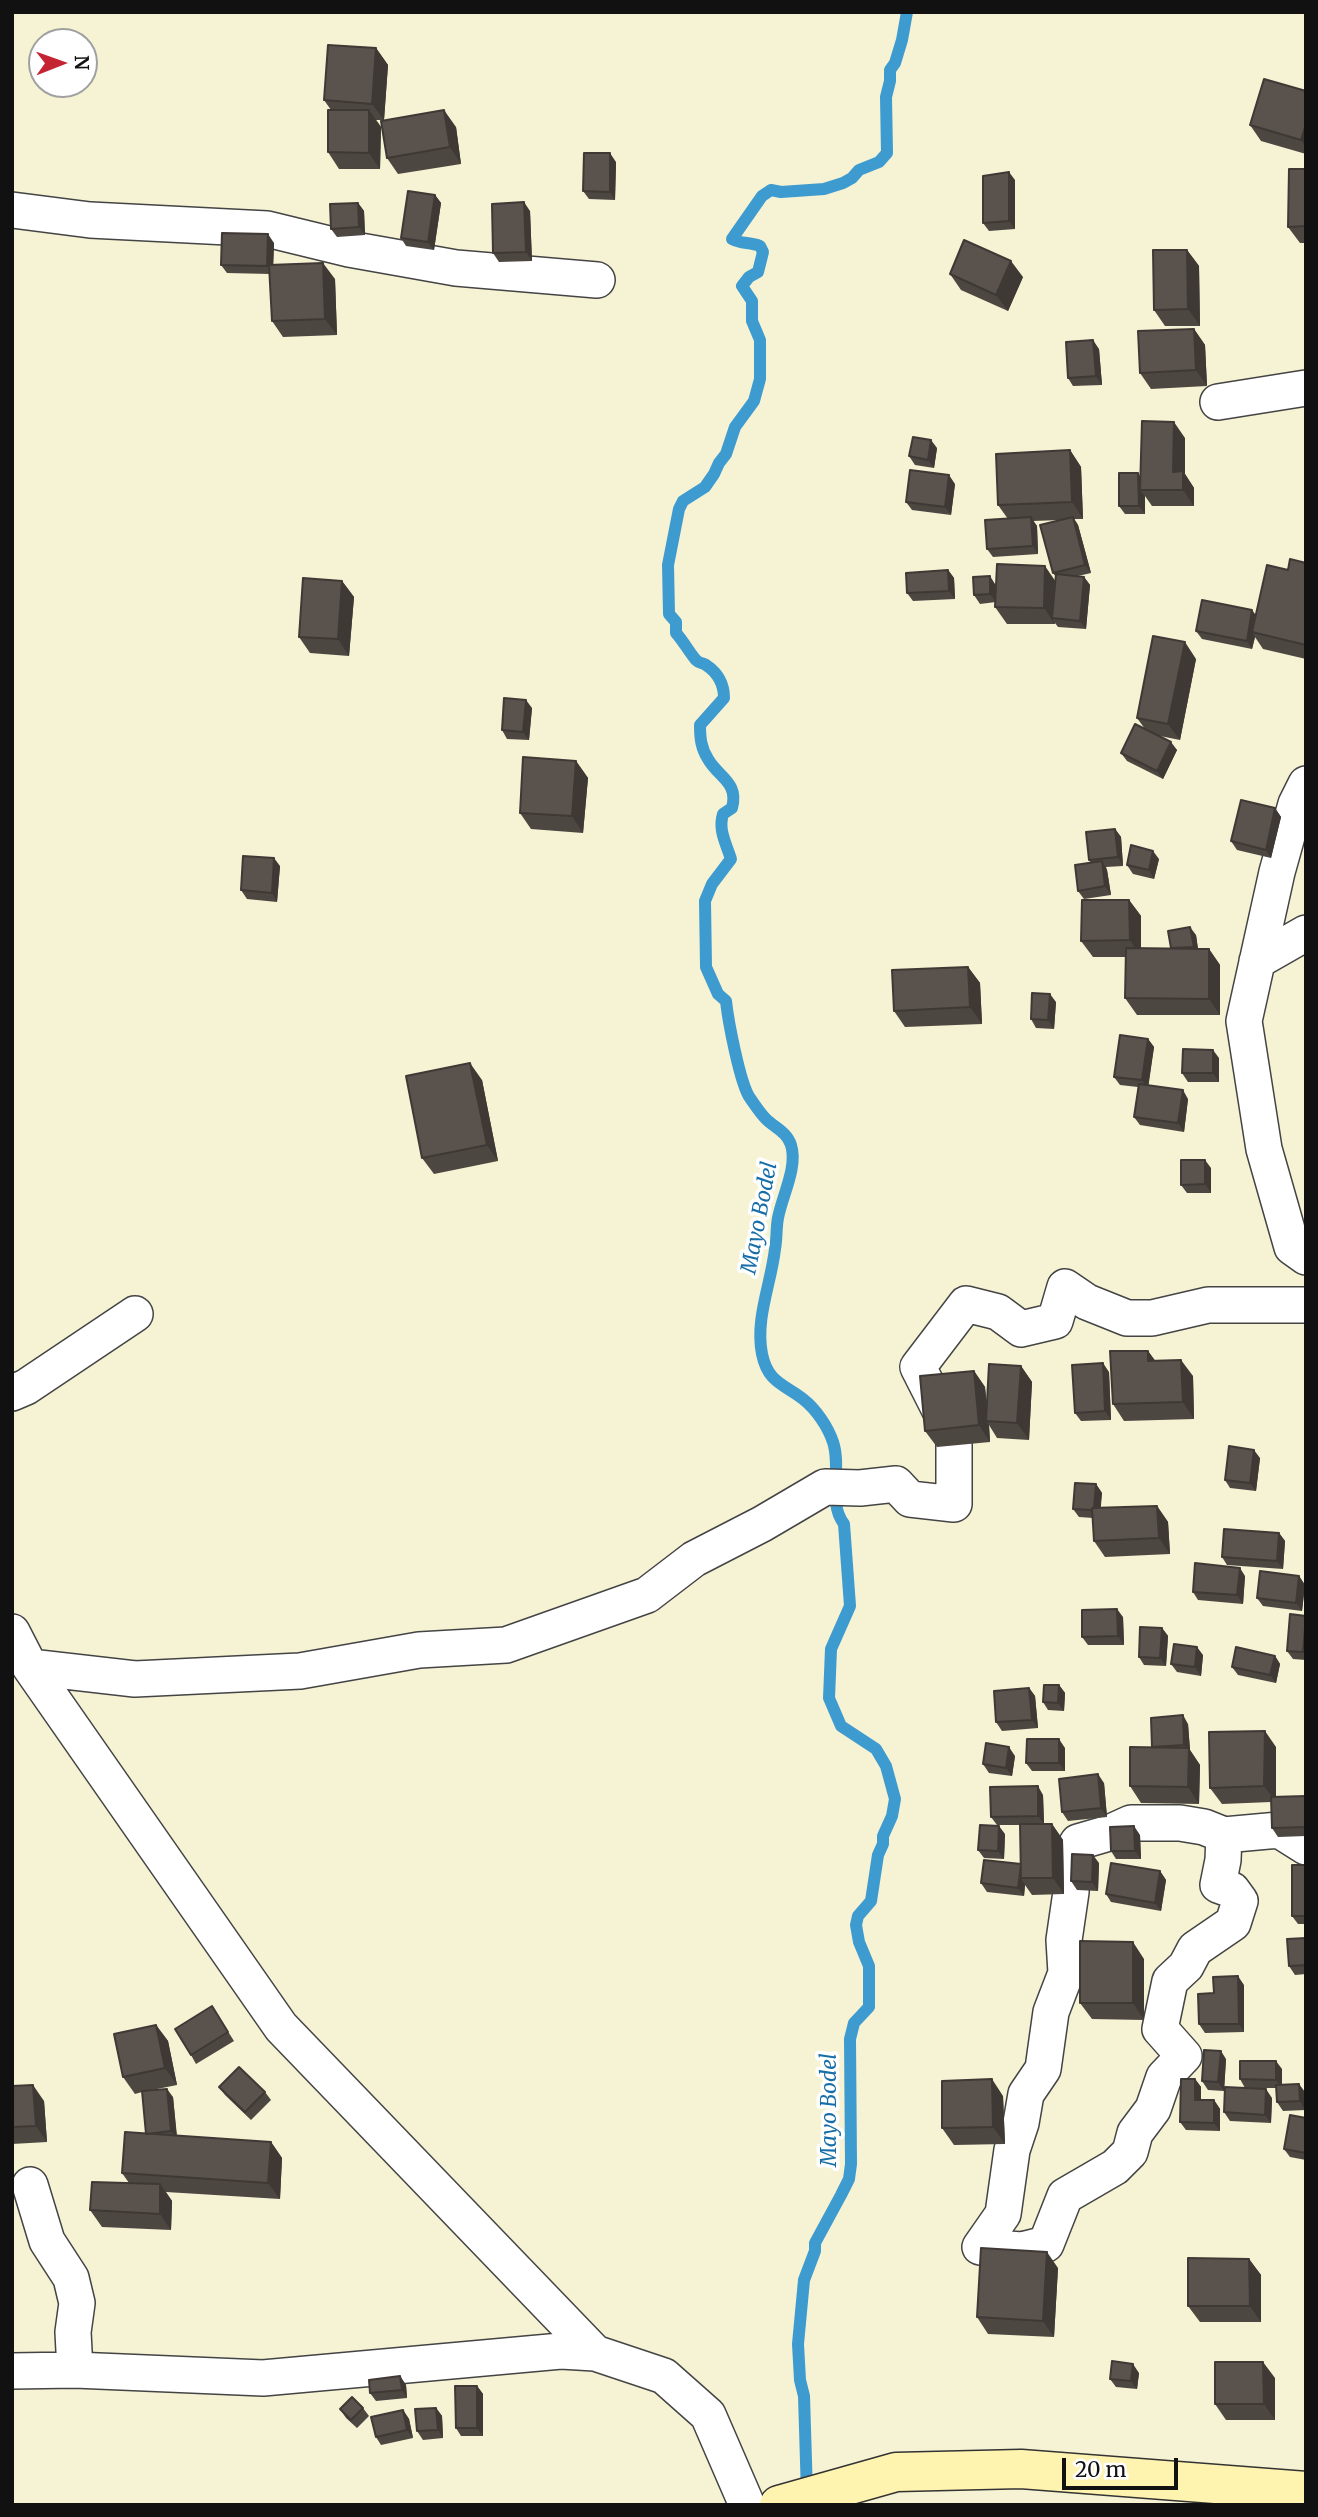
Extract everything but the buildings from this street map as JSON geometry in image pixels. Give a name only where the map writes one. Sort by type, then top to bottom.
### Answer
[{"type":"street","points":[[12,209],[90,220],[267,229],[349,249],[456,268],[597,280]]},
{"type":"street","points":[[1218,402],[1306,388]]},
{"type":"street","points":[[1306,784],[1296,804],[1291,876],[1256,961],[1244,1021],[1264,1149],[1292,1247],[1306,1257]]},
{"type":"street","points":[[1256,961],[1306,933]]},
{"type":"street","points":[[30,1667],[135,1679],[300,1671],[419,1650],[506,1645],[647,1595],[694,1559],[825,1487],[860,1488],[896,1484],[910,1499],[954,1504],[954,1438],[918,1367],[966,1304],[998,1312],[1021,1329],[1055,1321],[1065,1287],[1087,1302],[1127,1318],[1153,1318],[1208,1305],[1306,1305]]},
{"type":"street","points":[[12,1393],[26,1387],[135,1314]]},
{"type":"street","points":[[12,1632],[30,1667],[281,2027],[595,2353]]},
{"type":"street","points":[[1224,1835],[1218,1885],[1232,1890],[1240,1902],[1233,1923],[1195,1949],[1186,1966],[1170,1981],[1160,2029],[1184,2056],[1164,2077],[1153,2109],[1135,2133],[1130,2152],[1115,2167],[1065,2196],[1046,2244],[1022,2250],[980,2247],[1003,2214],[1012,2150],[1021,2123],[1026,2094],[1043,2070],[1051,2012],[1066,1973],[1064,1940],[1071,1892],[1071,1853],[1078,1842],[1109,1833],[1130,1823],[1180,1822],[1204,1826],[1224,1835],[1279,1830],[1306,1847]]},
{"type":"street","points":[[30,2185],[47,2241],[71,2278],[77,2303],[74,2332],[75,2370]]},
{"type":"street","points":[[12,2371],[75,2370],[263,2378],[561,2351],[595,2353],[664,2376],[708,2415],[747,2505]]},
{"type":"street","points":[[797,2500],[896,2472],[1021,2469],[1306,2491]]},
{"type":"shaded area","points":[[12,12],[1306,12],[1306,2505],[12,2505]]},
{"type":"waterway","name":"Mayo Bodel","points":[[807,2494],[804,2396],[800,2380],[798,2344],[804,2280],[815,2251],[815,2243],[849,2179],[850,2039],[854,2023],[869,2007],[869,1966],[859,1942],[856,1925],[858,1916],[871,1901],[878,1855],[895,1799],[886,1766],[876,1749],[841,1726],[829,1698],[831,1649],[850,1606],[844,1524],[836,1506],[833,1442],[825,1424],[812,1408],[768,1371],[762,1354],[762,1315],[776,1245],[778,1218],[791,1172],[793,1154],[787,1137],[764,1117],[746,1091],[726,1001],[718,994],[706,967],[705,901],[712,884],[731,859],[721,826],[723,814],[732,808],[733,792],[704,751],[700,725],[724,698],[724,693],[717,675],[696,660],[676,633],[676,622],[669,614],[668,565],[679,509],[683,501],[705,487],[714,474],[726,454],[735,427],[754,401],[760,379],[760,340],[752,321],[752,301],[742,286],[749,277],[758,272],[763,252],[760,246],[732,239],[762,196],[771,190],[781,192],[824,189],[843,183],[859,170],[879,162],[887,153],[886,97],[890,70],[902,40],[907,12]]}]
